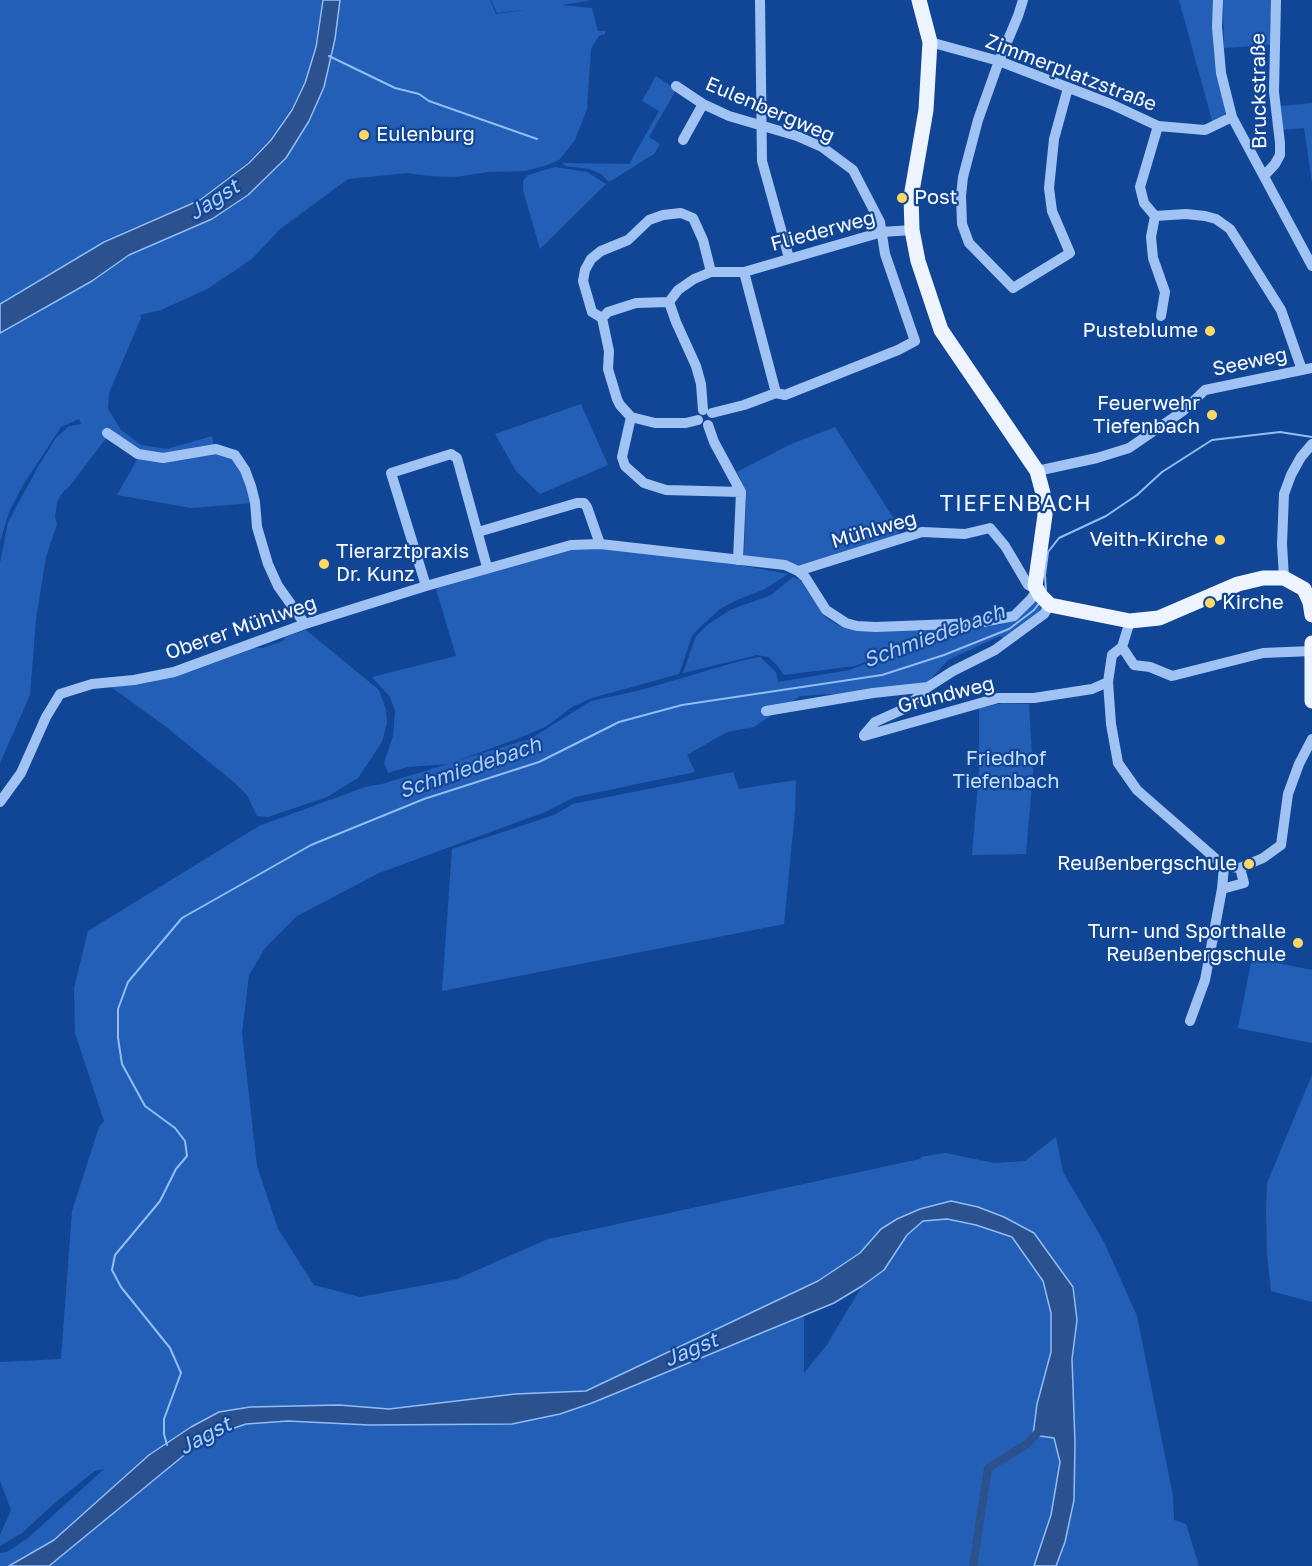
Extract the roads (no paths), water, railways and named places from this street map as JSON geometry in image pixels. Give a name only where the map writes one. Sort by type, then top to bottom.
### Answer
[{"type":"main road","points":[[919,0],[930,42],[926,110],[911,197],[912,230],[918,261],[941,330],[1037,471],[1044,498],[1045,514],[1037,570],[1043,598],[1130,621],[1159,618],[1238,584],[1263,578],[1284,578],[1304,589],[1311,602],[1312,615]]},
{"type":"main road","points":[[1312,644],[1312,701]]},
{"type":"street","points":[[760,0],[762,161],[789,258]]},
{"type":"street","points":[[1023,0],[978,120],[963,177],[961,205],[962,224],[969,243],[1013,288],[1070,253],[1052,211],[1049,188],[1054,139],[1068,88]]},
{"type":"street","name":"Bruckstraße","points":[[1218,0],[1217,27],[1221,73],[1232,117],[1312,266]]},
{"type":"street","name":"Bruckstraße","points":[[1263,176],[1280,155],[1274,92],[1276,0]]},
{"type":"street","name":"Zimmerplatzstraße","points":[[930,42],[999,60],[1111,104],[1158,126],[1205,130],[1232,117]]},
{"type":"street","name":"Eulenbergweg","points":[[676,86],[703,104],[729,117],[797,136],[822,147],[853,170],[880,222],[885,254],[915,341],[785,395],[776,393]]},
{"type":"street","points":[[683,140],[703,104]]},
{"type":"street","points":[[1155,216],[1144,203],[1140,186],[1158,126]]},
{"type":"street","points":[[711,272],[703,240],[693,218],[681,213],[663,215],[649,220],[628,240],[601,251],[591,259],[585,270],[583,281],[592,312],[602,318],[609,351],[608,369],[620,405],[631,417],[655,423],[686,423],[776,393],[744,272]]},
{"type":"street","points":[[1155,216],[1186,214],[1205,216],[1216,219],[1230,229],[1281,310],[1307,369]]},
{"type":"street","points":[[1155,216],[1151,237],[1153,258],[1166,292],[1161,316]]},
{"type":"street","name":"Fliederweg","points":[[669,302],[678,290],[694,279],[711,272],[744,272],[882,232],[912,230]]},
{"type":"street","points":[[602,318],[608,312],[636,303],[669,302],[696,366],[705,417],[714,442],[741,492],[738,560]]},
{"type":"street","name":"Seeweg","points":[[1037,471],[1097,458],[1129,448],[1183,411],[1205,390],[1307,369]]},
{"type":"street","points":[[631,417],[622,457],[625,466],[644,483],[666,490],[741,492]]},
{"type":"street","points":[[107,433],[138,454],[163,458],[216,449],[235,455],[245,470],[251,486],[257,527],[268,564],[278,586],[305,624]]},
{"type":"street","points":[[1284,578],[1282,544],[1284,494],[1301,457],[1312,444]]},
{"type":"street","points":[[426,586],[391,473],[451,454],[457,458],[487,567]]},
{"type":"street","points":[[478,532],[577,503],[587,507],[600,544]]},
{"type":"street","name":"Mühlweg","points":[[798,571],[921,532],[965,534],[990,528],[1005,546],[1028,585],[1043,598]]},
{"type":"street","name":"Oberer Mühlweg","points":[[0,802],[21,773],[46,717],[60,694],[92,684],[134,680],[174,672],[305,624],[487,567],[571,544],[600,544],[785,565],[798,571]]},
{"type":"street","points":[[766,711],[873,693],[928,687],[953,671],[995,650],[1044,614],[1043,598],[1031,600],[1014,616],[978,623],[857,626],[846,623],[826,610],[806,577],[798,571]]},
{"type":"street","points":[[1130,621],[1122,647],[1112,655],[1108,682],[1111,724],[1118,763],[1137,790],[1224,866],[1240,868],[1263,858],[1281,845],[1288,794],[1299,764],[1312,739]]},
{"type":"street","points":[[1122,647],[1134,665],[1150,666],[1172,676],[1263,653],[1312,651]]},
{"type":"street","name":"Grundweg","points":[[928,687],[906,708],[875,722],[864,736],[998,698],[1034,698],[1066,694],[1092,689],[1108,682]]},
{"type":"street","points":[[1190,1021],[1205,980],[1222,889],[1224,866]]},
{"type":"street","points":[[1222,889],[1244,883],[1240,868]]},
{"type":"water","name":"Jagst","points":[[323,0],[340,0],[335,39],[324,87],[309,121],[286,158],[248,195],[212,219],[129,255],[92,281],[0,333],[0,304],[104,242],[200,200],[249,163],[271,140],[292,110],[305,83],[316,47]]},
{"type":"water","name":"Jagst","points":[[951,1201],[978,1207],[1004,1217],[1034,1233],[1073,1287],[1077,1320],[1072,1359],[1075,1443],[1074,1500],[1065,1542],[1056,1566],[1034,1566],[1051,1515],[1060,1462],[1054,1438],[1033,1435],[1037,1404],[1051,1352],[1051,1313],[1043,1281],[1012,1237],[976,1225],[947,1219],[923,1221],[907,1235],[884,1270],[834,1303],[592,1403],[560,1414],[512,1424],[369,1425],[288,1421],[246,1424],[205,1438],[49,1566],[9,1566],[54,1540],[149,1455],[191,1427],[219,1412],[250,1407],[339,1405],[389,1409],[515,1394],[586,1391],[818,1281],[860,1253],[881,1229],[897,1219],[920,1209]]},
{"type":"waterway","points":[[329,56],[395,88],[419,94],[429,101],[537,139]]},
{"type":"waterway","name":"Schmiedebach","points":[[1046,592],[1045,575],[1048,552],[1059,538],[1106,516],[1137,495],[1162,472],[1212,440],[1280,432],[1312,437]]},
{"type":"waterway","name":"Schmiedebach","points":[[167,1445],[164,1419],[181,1373],[170,1348],[121,1287],[112,1270],[115,1255],[160,1201],[176,1169],[187,1156],[185,1141],[175,1128],[145,1106],[122,1064],[118,1038],[118,1009],[128,982],[182,918],[311,845],[424,799],[539,762],[619,722],[682,705],[882,675],[944,655],[1009,629],[1034,610],[1040,602]]},
{"type":"waterway","points":[[973,1566],[988,1468],[1027,1444],[1042,1428]]},
{"type":"place","name":"Eulenburg","points":[[364,135]]},
{"type":"place","name":"Post","points":[[902,198]]},
{"type":"place","name":"Pusteblume","points":[[1210,331]]},
{"type":"place","name":"Feuerwehr Tiefenbach","points":[[1212,415]]},
{"type":"place","name":"Veith-Kirche","points":[[1220,540]]},
{"type":"place","name":"Tierarztpraxis Dr. Kunz","points":[[324,564]]},
{"type":"place","name":"Kirche","points":[[1210,603]]},
{"type":"place","name":"Reußenbergschule","points":[[1249,864]]},
{"type":"place","name":"Turn- und Sporthalle Reußenbergschule","points":[[1298,943]]},
{"type":"district","name":"TIEFENBACH","points":[[1016,504]]},
{"type":"park label","name":"Friedhof Tiefenbach","points":[[1006,770]]}]
